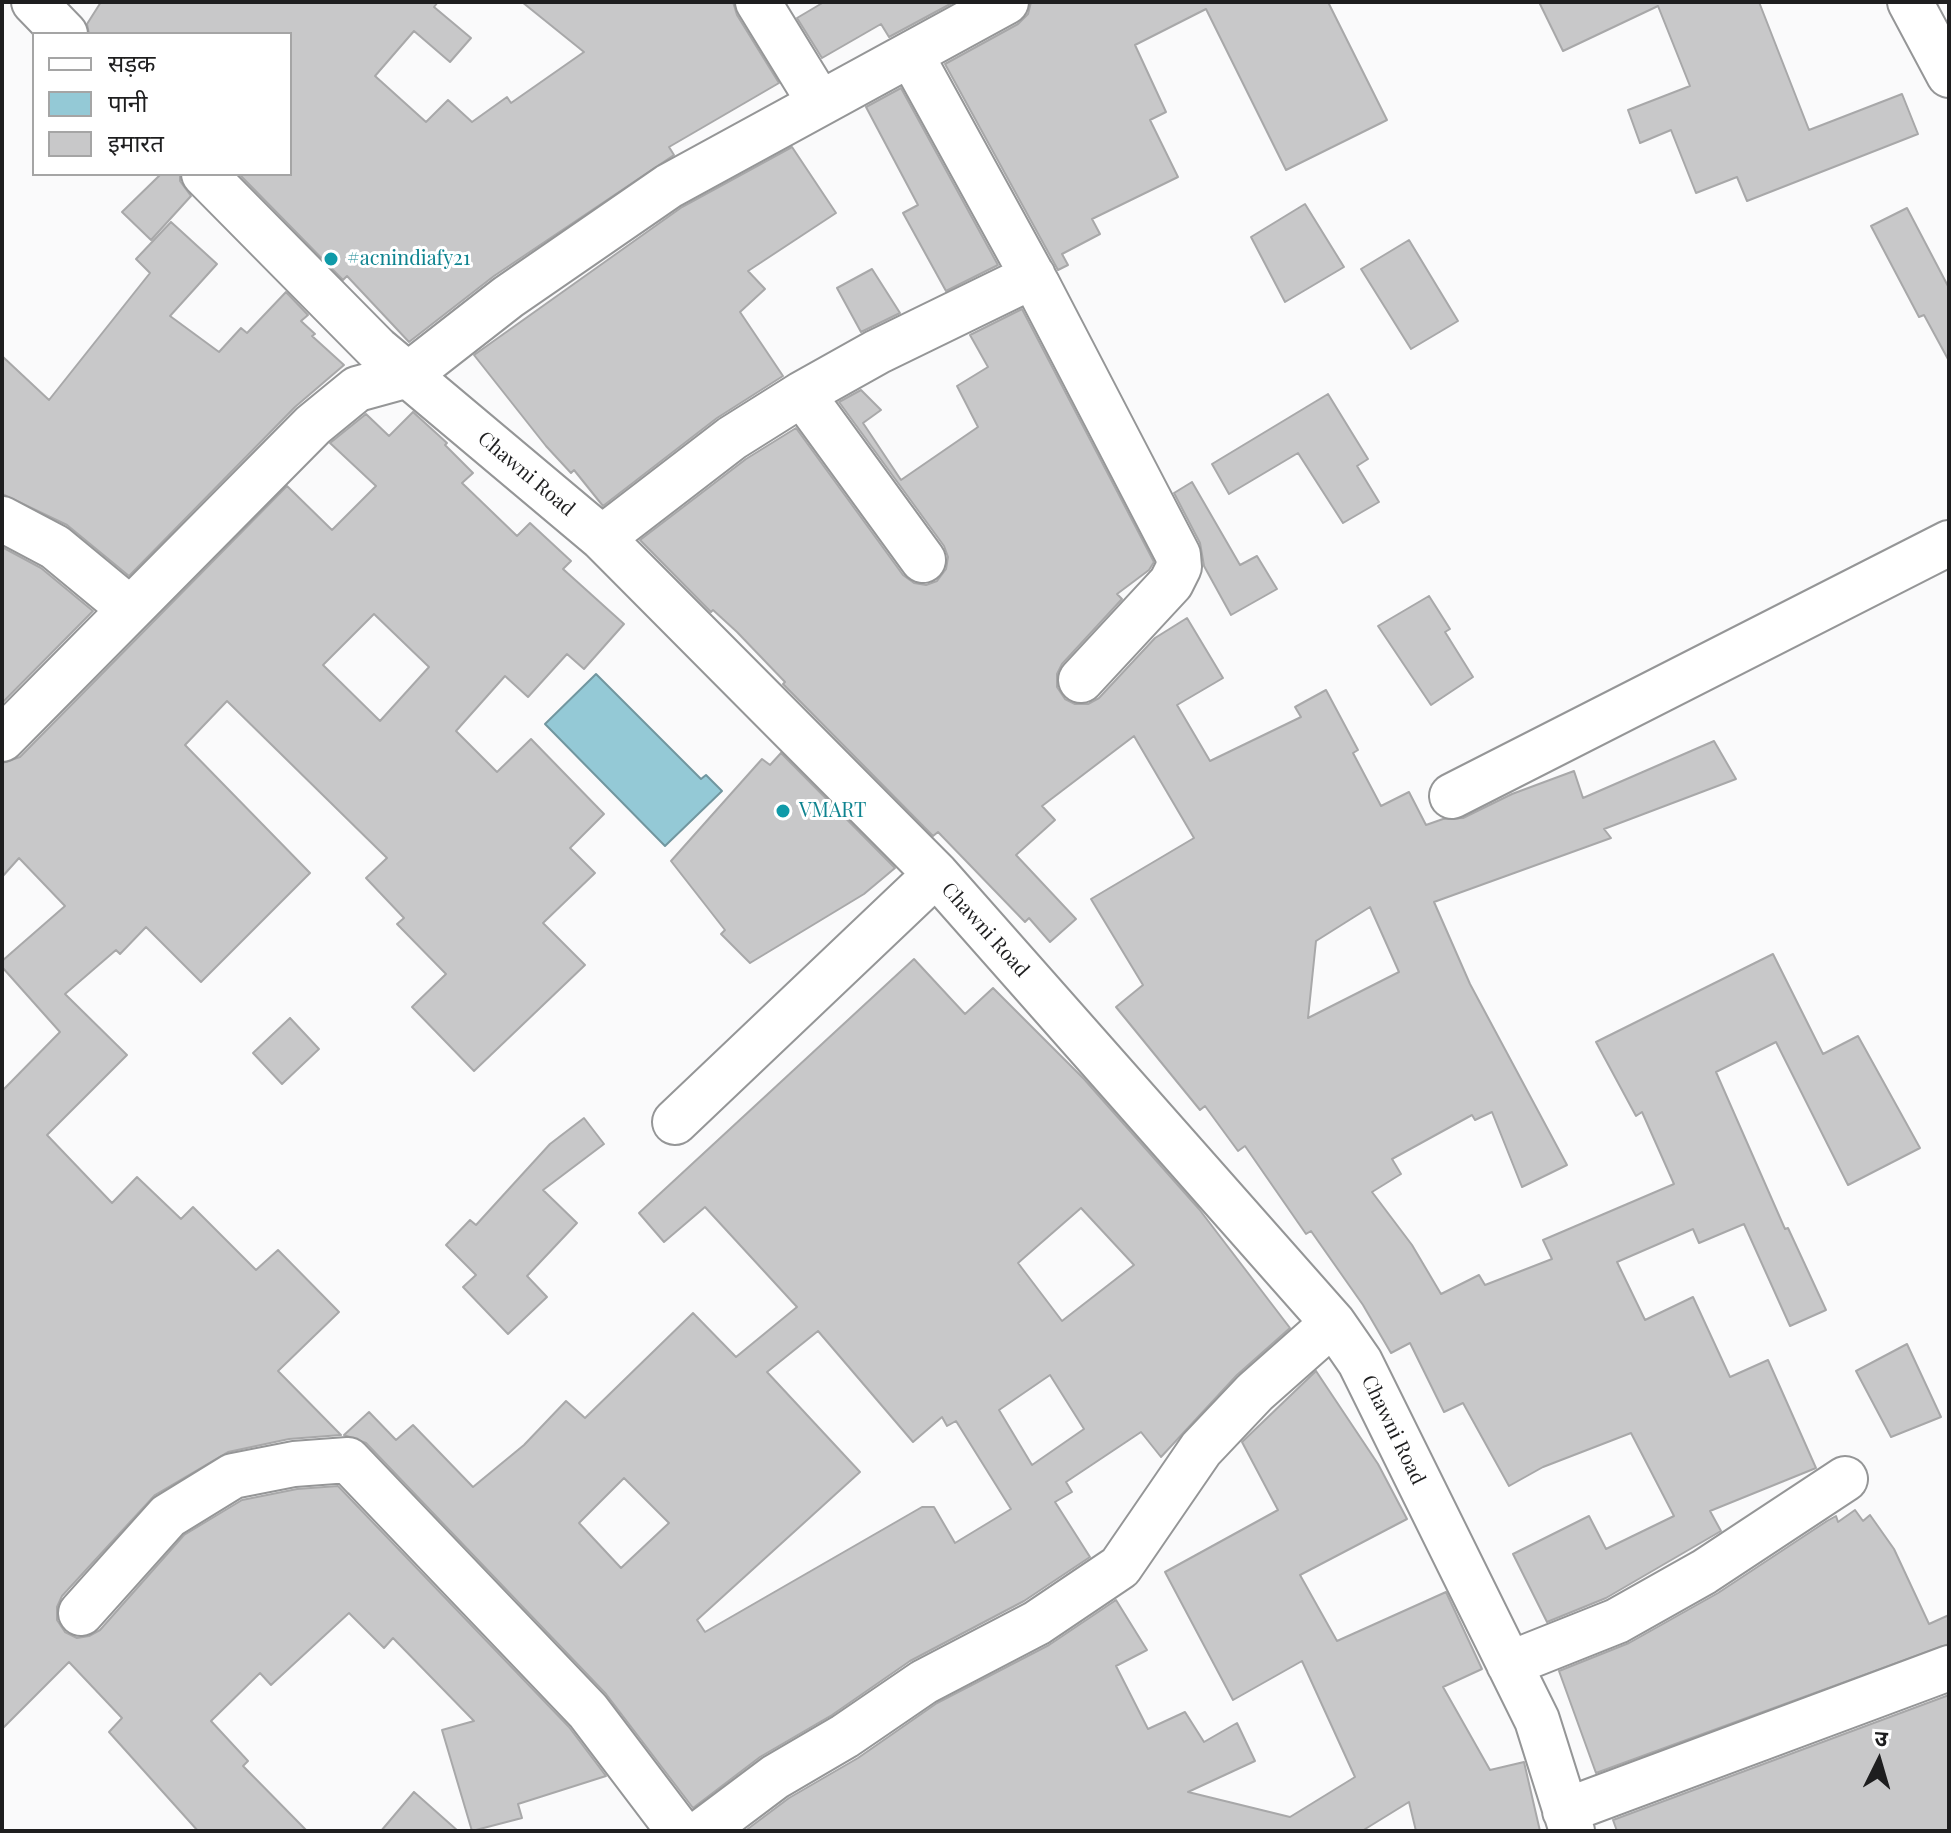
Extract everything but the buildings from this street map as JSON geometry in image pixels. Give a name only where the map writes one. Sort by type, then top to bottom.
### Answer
[{"type":"street","points":[[34,2],[63,32]]},
{"type":"street","points":[[758,2],[820,103]]},
{"type":"street","points":[[2,739],[313,425],[357,389],[408,375],[508,297],[669,186],[1006,2]]},
{"type":"street","points":[[1910,2],[1949,75]]},
{"type":"street","points":[[911,55],[1033,276],[1178,555],[1179,567],[1171,583],[1081,680]]},
{"type":"street","name":"Chawni Road","points":[[206,176],[408,375],[602,538],[936,874],[1333,1323],[1360,1362],[1537,1720],[1569,1821]]},
{"type":"street","points":[[602,538],[732,438],[802,394],[877,352],[1033,276]]},
{"type":"street","points":[[802,394],[923,560]]},
{"type":"street","points":[[2,519],[55,547],[130,609]]},
{"type":"street","points":[[1452,796],[1949,543]]},
{"type":"street","points":[[675,1122],[936,874]]},
{"type":"street","points":[[703,1831],[775,1777],[845,1736],[924,1682],[1037,1623],[1120,1567],[1201,1449],[1255,1392],[1333,1323]]},
{"type":"street","points":[[81,1613],[168,1516],[233,1476],[294,1464],[348,1460],[588,1711],[679,1831]]},
{"type":"street","points":[[1509,1664],[1617,1621],[1704,1572],[1845,1479]]},
{"type":"street","points":[[1569,1821],[1949,1668]]},
{"type":"water","points":[[596,674],[701,779],[706,775],[722,791],[665,846],[545,724]]},
{"type":"place","name":"#acnindiafy21","points":[[331,259]]},
{"type":"place","name":"VMART","points":[[783,811]]}]
